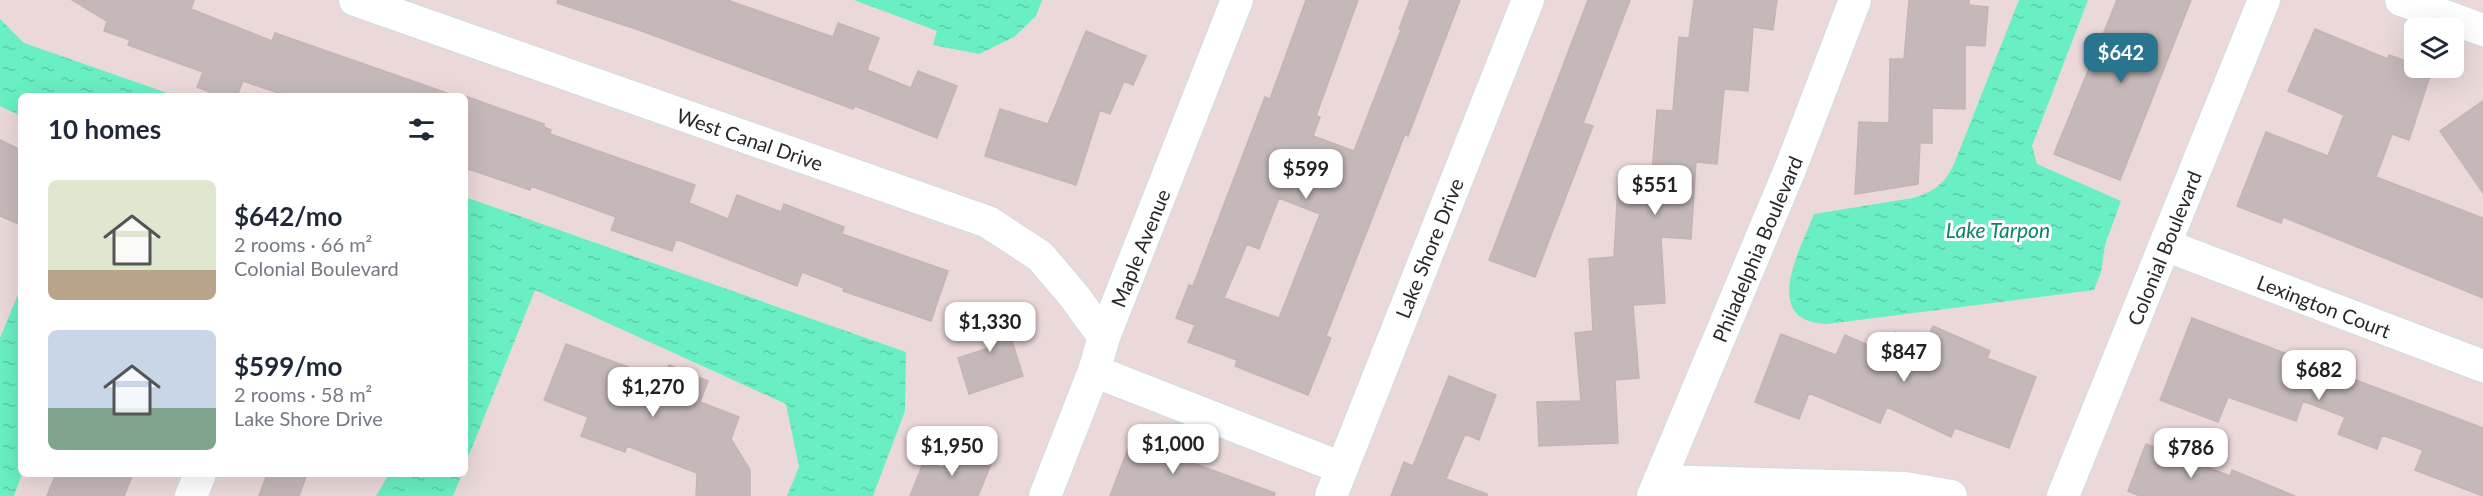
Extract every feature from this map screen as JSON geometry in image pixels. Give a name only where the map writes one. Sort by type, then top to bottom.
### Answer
[{"type":"street","name":"West Canal Drive","points":[[356,0],[987,222],[1040,256],[1074,296],[1104,338]]},
{"type":"street","name":"Maple Avenue","points":[[1044,496],[1237,0]]},
{"type":"street","name":"Lake Shore Drive","points":[[1331,496],[1528,0]]},
{"type":"street","name":"Philadelphia Boulevard","points":[[1656,489],[1791,167],[1855,0]]},
{"type":"street","name":"Colonial Boulevard","points":[[2063,496],[2264,0]]},
{"type":"street","points":[[2401,0],[2483,30]]},
{"type":"street","name":"Lexington Court","points":[[2165,245],[2483,366]]},
{"type":"street","points":[[1094,371],[1342,468]]},
{"type":"street","points":[[191,496],[199,477]]},
{"type":"street","points":[[1656,489],[1905,488],[1951,496]]},
{"type":"water","points":[[854,0],[1042,0],[1036,16],[1014,37],[979,54],[933,45],[937,31]]},
{"type":"water","name":"Lake Tarpon","points":[[2019,0],[2088,0],[2032,146],[2037,164],[2121,201],[2105,245],[2101,272],[2094,290],[1827,324],[1806,320],[1794,311],[1790,297],[1790,281],[1794,263],[1814,214],[1913,198],[1927,193],[1942,182],[1954,164]]},
{"type":"water","points":[[0,19],[24,43],[167,93],[18,93],[18,115],[0,106]]},
{"type":"water","points":[[468,198],[906,352],[905,411],[873,496],[787,496],[799,467],[786,404],[535,290],[468,458]]},
{"type":"water","points":[[18,294],[18,477],[21,477],[14,496],[0,496],[0,338]]},
{"type":"water","points":[[387,477],[461,477],[453,496],[376,496]]},
{"type":"building","points":[[72,0],[194,0],[191,9],[272,41],[275,33],[447,93],[278,93],[243,81],[238,93],[212,93],[197,87],[203,72],[128,45],[130,40],[104,31],[107,21]]},
{"type":"building","points":[[558,0],[727,0],[833,37],[838,23],[879,38],[867,70],[911,88],[918,71],[957,86],[937,138],[855,106],[853,109],[639,30],[557,3]]},
{"type":"building","points":[[1306,0],[1358,0],[1316,116],[1320,117],[1313,136],[1354,151],[1401,30],[1399,29],[1410,0],[1460,0],[1408,136],[1405,134],[1326,336],[1331,338],[1308,395],[1235,366],[1237,360],[1188,342],[1195,325],[1176,318],[1189,285],[1193,286],[1265,97],[1270,99]],"holes":[[[1279,198],[1320,214],[1279,318],[1224,298],[1247,244],[1259,249]]]},
{"type":"building","points":[[1588,0],[1630,0],[1583,123],[1593,126],[1535,277],[1489,260]]},
{"type":"building","points":[[1694,0],[1777,0],[1773,30],[1753,27],[1748,91],[1724,89],[1717,164],[1696,162],[1691,239],[1661,237],[1665,303],[1633,305],[1639,378],[1615,380],[1618,443],[1539,446],[1537,402],[1581,401],[1575,333],[1593,331],[1589,259],[1614,257],[1618,185],[1651,187],[1657,110],[1673,111],[1679,37],[1689,38]]},
{"type":"building","points":[[1909,0],[1969,0],[1969,5],[1988,7],[1985,46],[1965,45],[1965,109],[1932,108],[1932,143],[1920,143],[1918,184],[1855,194],[1859,122],[1889,123],[1890,59],[1904,59]]},
{"type":"building","points":[[2117,0],[2191,0],[2120,180],[2054,154]]},
{"type":"building","points":[[2315,29],[2388,59],[2389,55],[2404,60],[2404,78],[2429,78],[2409,140],[2392,134],[2376,177],[2483,218],[2483,298],[2283,217],[2281,223],[2237,206],[2266,132],[2328,156],[2344,115],[2288,91]]},
{"type":"building","points":[[1086,31],[1146,56],[1133,85],[1124,81],[1110,114],[1100,110],[1076,185],[985,156],[1000,109],[1048,124]]},
{"type":"building","points":[[468,97],[544,124],[544,127],[551,130],[550,134],[695,185],[689,203],[728,219],[737,195],[781,212],[784,204],[844,227],[842,234],[948,271],[931,321],[843,291],[844,288],[802,272],[797,286],[676,239],[672,251],[611,230],[616,217],[531,186],[530,190],[468,169]]},
{"type":"building","points":[[2483,101],[2483,193],[2440,131]]},
{"type":"building","points":[[0,140],[18,149],[18,224],[0,216]]},
{"type":"building","points":[[1001,306],[1023,376],[969,394],[958,358],[998,345],[971,336],[965,317]]},
{"type":"building","points":[[2192,318],[2483,428],[2483,496],[2415,470],[2423,450],[2382,435],[2377,449],[2338,434],[2345,417],[2303,401],[2296,421],[2228,397],[2218,422],[2160,400]]},
{"type":"building","points":[[1933,326],[1990,351],[1987,358],[2036,377],[2009,448],[1955,428],[1951,437],[1887,407],[1880,423],[1809,393],[1799,419],[1755,402],[1781,334],[1836,355],[1845,335],[1886,353],[1895,332],[1924,345]]},
{"type":"building","points":[[566,344],[663,380],[669,365],[708,381],[700,402],[739,417],[731,439],[750,470],[750,496],[696,496],[697,473],[627,446],[625,452],[581,436],[588,417],[544,400]]},
{"type":"building","points":[[1449,376],[1496,395],[1479,440],[1465,434],[1446,479],[1487,494],[1487,496],[1391,496],[1404,462],[1413,466]]},
{"type":"building","points":[[1134,433],[1190,454],[1187,461],[1275,493],[1274,496],[1110,496]]},
{"type":"building","points":[[2146,444],[2230,476],[2232,470],[2295,496],[2140,496],[2128,491]]},
{"type":"building","points":[[951,449],[991,464],[978,496],[910,496],[924,461],[943,468]]},
{"type":"building","points":[[55,477],[132,477],[124,496],[47,496]]},
{"type":"building","points":[[266,477],[306,477],[299,496],[259,496]]}]
